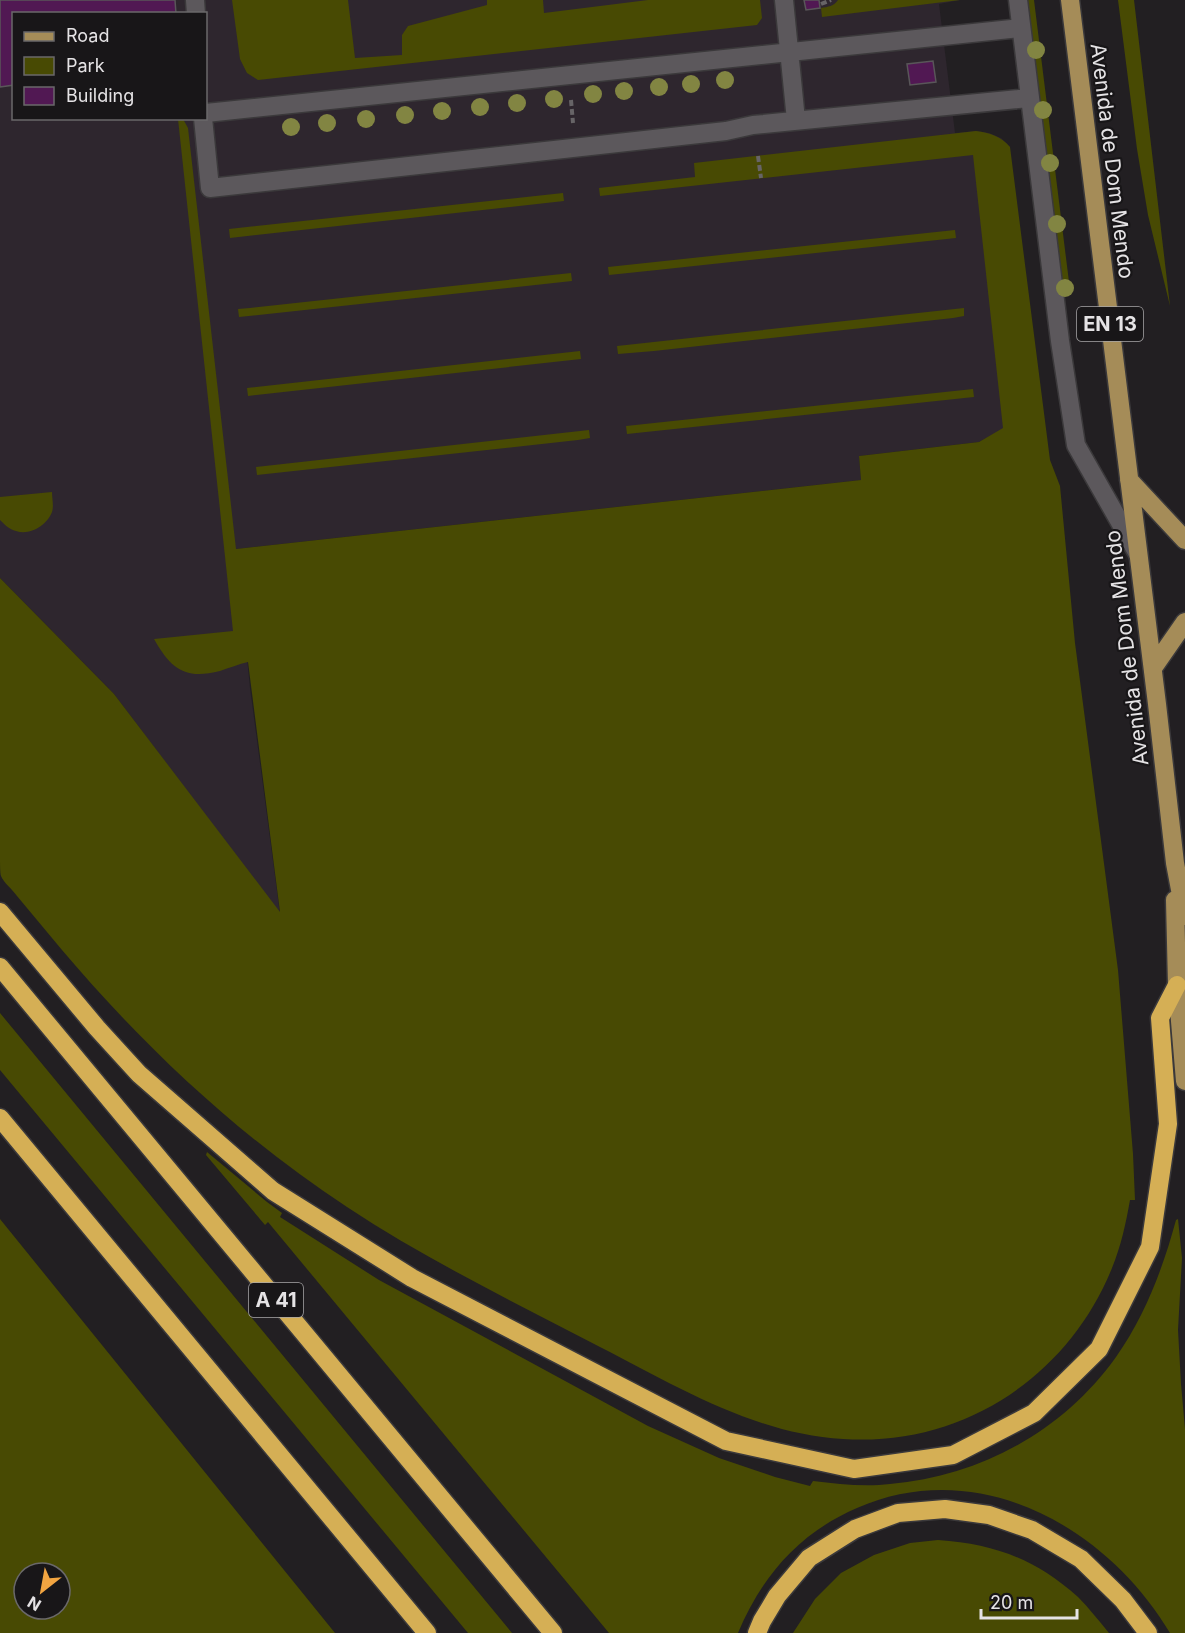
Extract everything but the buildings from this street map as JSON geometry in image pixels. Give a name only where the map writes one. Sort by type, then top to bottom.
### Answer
[{"type":"highway","points":[[0,912],[97,1028],[139,1074],[273,1191],[412,1278],[726,1441],[854,1468],[952,1455],[1034,1413],[1099,1349],[1150,1248],[1168,1124],[1160,1018],[1176,986]]},
{"type":"highway","name":"A 41","points":[[0,967],[552,1633]]},
{"type":"highway","points":[[0,1118],[427,1633]]},
{"type":"highway","points":[[757,1633],[777,1596],[809,1558],[855,1529],[898,1514],[945,1509],[989,1515],[1032,1530],[1081,1559],[1123,1600],[1148,1633]]},
{"type":"main road","name":"Avenida de Dom Mendo","points":[[1070,0],[1175,863],[1185,916]]},
{"type":"main road","points":[[1129,480],[1185,540]]},
{"type":"main road","points":[[1153,668],[1185,622]]},
{"type":"main road","name":"Avenida de Dom Mendo","points":[[1175,863],[1176,986],[1185,1081]]},
{"type":"lane","points":[[784,0],[796,120]]},
{"type":"lane","points":[[1018,0],[1059,330],[1077,445],[1138,554]]},
{"type":"lane","points":[[207,113],[1021,28]]},
{"type":"lane","points":[[203,120],[210,188],[726,131],[796,120],[1029,98]]},
{"type":"path","points":[[821,4],[831,0]]},
{"type":"path","points":[[570,92],[576,147]]},
{"type":"path","points":[[758,156],[761,178]]},
{"type":"shaded area","points":[[0,0],[960,0],[939,4],[955,133],[976,131],[989,133],[1001,138],[1010,147],[1003,429],[979,442],[859,456],[861,480],[236,549],[250,688],[280,914],[114,694],[0,578]]},
{"type":"green space","points":[[232,0],[348,0],[355,58],[402,55],[402,35],[408,26],[487,5],[487,0],[543,0],[544,13],[648,0],[760,0],[762,18],[757,25],[258,80],[247,73],[240,59]]},
{"type":"green space","points":[[838,0],[960,0],[822,17],[821,8],[833,5]]},
{"type":"green space","points":[[1025,0],[1034,0],[1070,290],[1066,295],[1062,294]]},
{"type":"green space","points":[[1118,0],[1134,0],[1170,306],[1148,215]]},
{"type":"green space","points":[[178,120],[184,120],[188,128],[236,549],[861,480],[859,456],[979,442],[1003,428],[973,155],[600,196],[599,188],[695,177],[694,163],[976,131],[1003,140],[1010,147],[1050,460],[1060,486],[1075,643],[1118,970],[1133,1154],[1135,1200],[1130,1200],[1115,1260],[1093,1307],[1068,1342],[1039,1372],[1006,1397],[969,1417],[929,1431],[887,1438],[843,1439],[779,1428],[747,1418],[687,1392],[408,1245],[307,1180],[231,1120],[195,1089],[126,1022],[2,878],[0,862],[0,578],[114,694],[280,912],[248,662],[220,671],[188,673],[173,665],[154,639],[233,631]]},
{"type":"green space","points":[[563,193],[564,201],[230,238],[229,229]]},
{"type":"green space","points":[[955,230],[956,238],[657,270],[609,275],[608,267]]},
{"type":"green space","points":[[571,273],[572,281],[239,317],[238,309],[250,308]]},
{"type":"green space","points":[[964,308],[964,316],[953,318],[654,351],[618,354],[617,346]]},
{"type":"green space","points":[[580,351],[581,359],[248,396],[247,388]]},
{"type":"green space","points":[[973,389],[974,397],[627,434],[626,426]]},
{"type":"green space","points":[[589,430],[590,438],[578,440],[257,475],[256,467]]},
{"type":"green space","points":[[52,492],[53,505],[50,517],[32,531],[16,531],[0,520],[0,497]]},
{"type":"green space","points":[[0,1013],[512,1633],[468,1633],[0,1070]]},
{"type":"green space","points":[[207,1152],[282,1213],[280,1217],[379,1280],[648,1426],[719,1458],[810,1486],[813,1481],[871,1485],[924,1479],[988,1460],[1045,1428],[1095,1383],[1116,1357],[1136,1325],[1152,1291],[1178,1219],[1182,1258],[1178,1330],[1185,1429],[1185,1633],[1170,1633],[1143,1595],[1111,1561],[1075,1532],[1035,1510],[992,1496],[948,1490],[903,1494],[857,1508],[817,1530],[785,1558],[771,1575],[738,1633],[609,1633],[268,1222],[265,1225],[206,1155]]},
{"type":"green space","points":[[0,1219],[335,1633],[0,1633]]},
{"type":"green space","points":[[938,1540],[978,1545],[1030,1563],[1078,1597],[1109,1633],[793,1633],[815,1599],[841,1573],[874,1555],[910,1543]]}]
